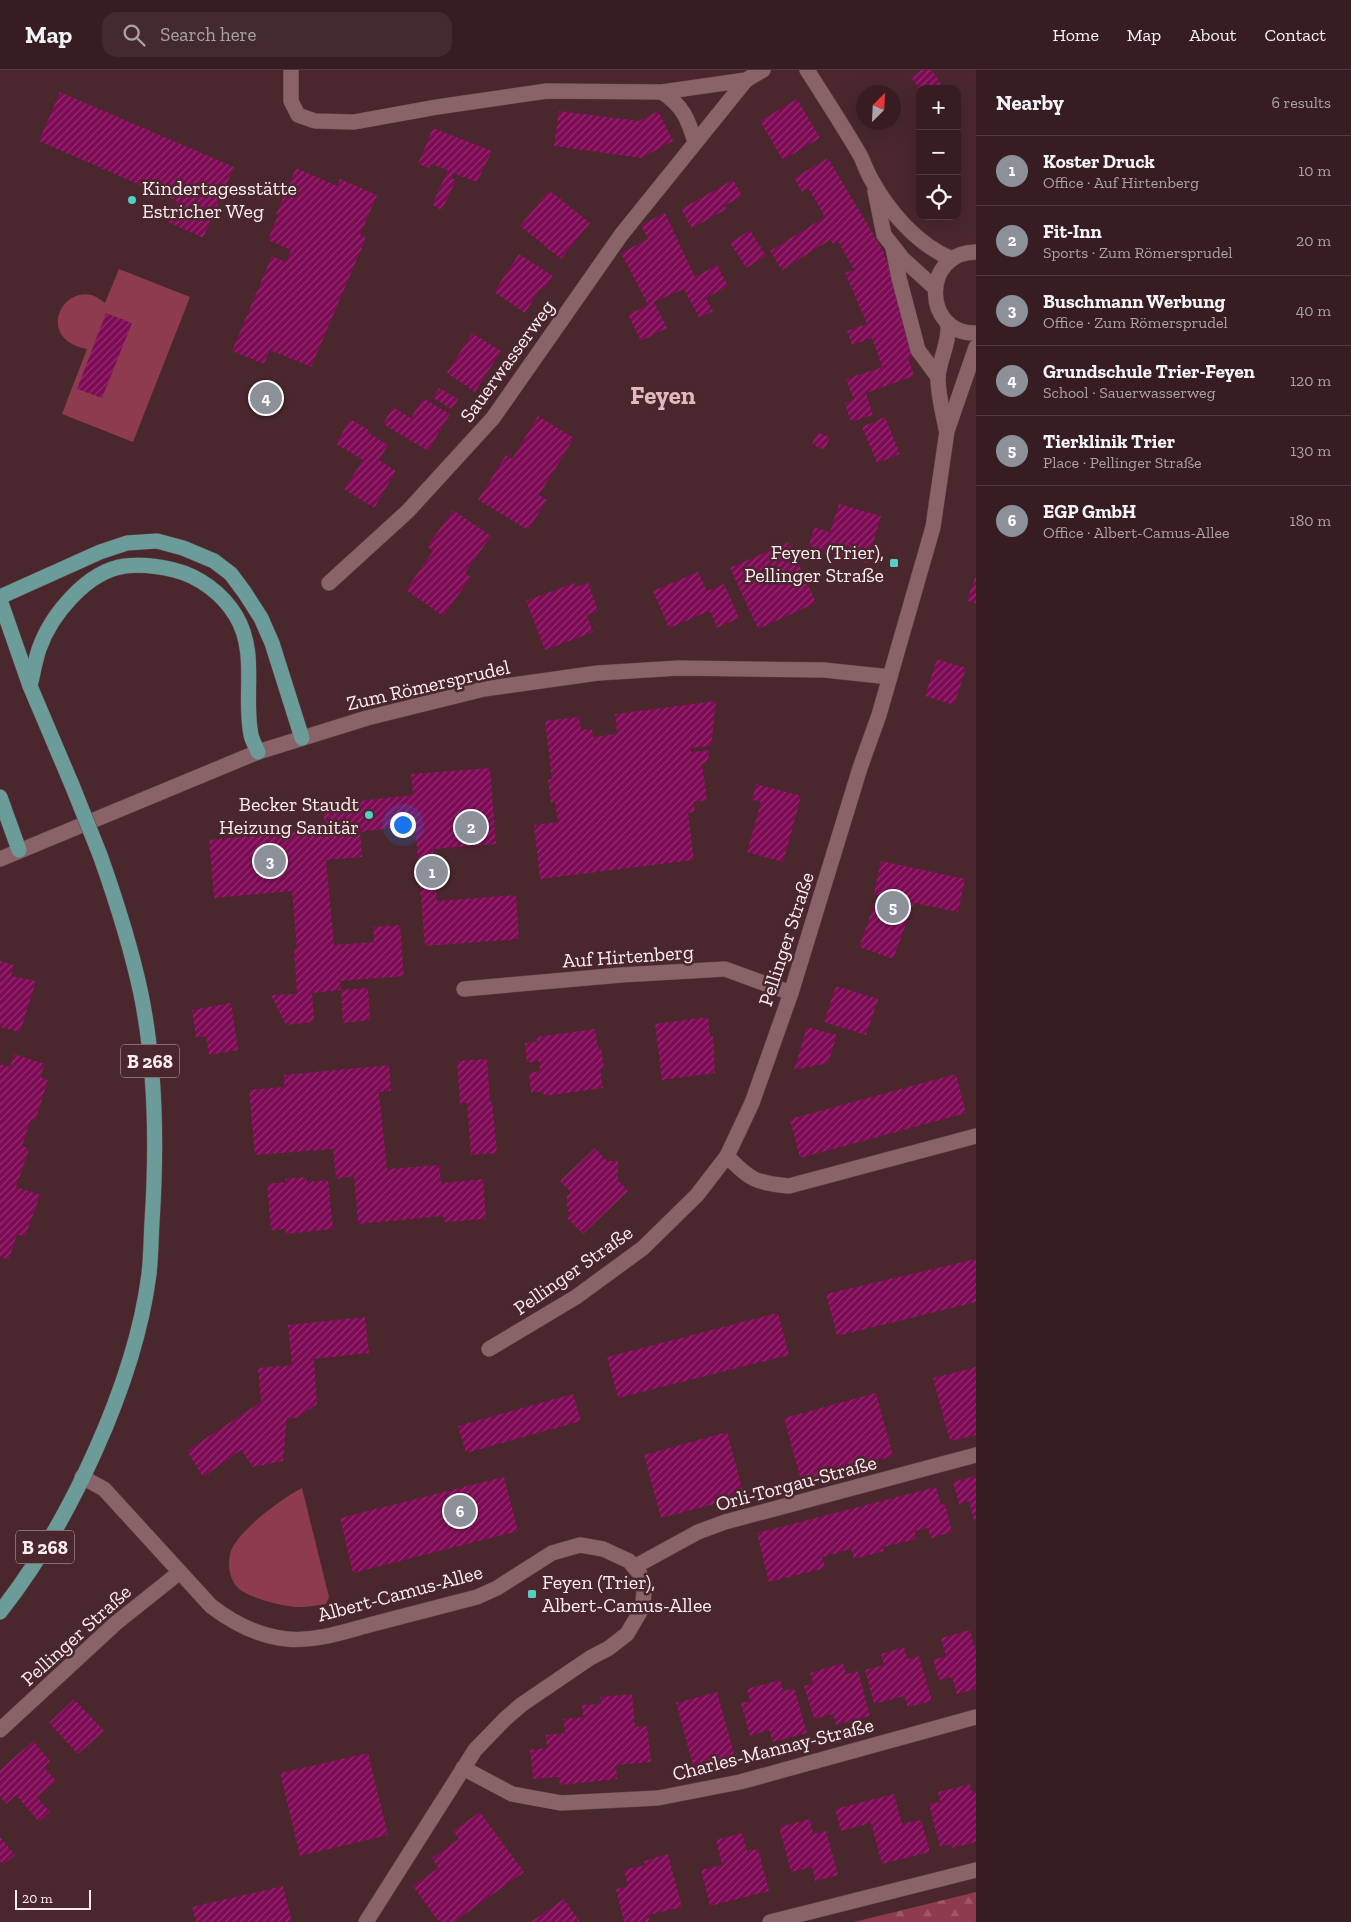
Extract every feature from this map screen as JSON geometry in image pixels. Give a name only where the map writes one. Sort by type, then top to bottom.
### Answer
[{"type":"main road","points":[[0,599],[100,552],[127,543],[157,541],[183,548],[214,561],[231,574],[261,618],[272,644],[302,738]]},
{"type":"main road","points":[[30,686],[39,649],[50,625],[65,604],[87,584],[98,576],[123,566],[144,565],[184,572],[205,584],[223,598],[237,617],[248,648],[251,735],[258,752]]},
{"type":"main road","name":"B 268","points":[[0,599],[30,686],[72,785],[116,901],[141,994],[153,1084],[156,1150],[149,1274],[142,1308],[122,1381],[102,1434],[82,1477],[42,1551],[13,1596],[0,1612]]},
{"type":"main road","points":[[0,797],[19,850]]},
{"type":"street","points":[[291,74],[291,101],[298,115],[316,121],[354,122],[437,107],[547,91],[662,92],[746,80],[763,70]]},
{"type":"street","points":[[807,70],[891,209],[917,237],[938,253],[952,259]]},
{"type":"street","name":"Sauerwasserweg","points":[[329,584],[408,511],[493,418],[621,235],[746,80]]},
{"type":"street","points":[[662,92],[675,101],[687,118],[695,142]]},
{"type":"street","points":[[872,180],[884,235],[893,248],[935,288]]},
{"type":"street","points":[[893,248],[918,350],[938,377]]},
{"type":"street","points":[[976,252],[961,254],[952,259],[938,277],[935,288],[935,301],[940,313],[948,323],[958,330],[969,334],[976,334]]},
{"type":"street","name":"Pellinger Straße","points":[[947,431],[938,377],[949,334],[948,323]]},
{"type":"street","name":"Pellinger Straße","points":[[489,1349],[576,1297],[642,1248],[697,1195],[727,1156],[752,1102],[791,993],[890,677],[933,526],[947,431],[976,347]]},
{"type":"street","name":"Zum Römersprudel","points":[[0,859],[258,752],[403,708],[484,689],[598,673],[679,668],[824,670],[890,677]]},
{"type":"street","name":"Auf Hirtenberg","points":[[464,989],[621,975],[726,969],[791,993]]},
{"type":"street","points":[[727,1156],[746,1175],[765,1184],[790,1186],[976,1136]]},
{"type":"street","name":"Orli-Torgau-Straße","points":[[634,1567],[698,1532],[725,1522],[976,1455]]},
{"type":"street","name":"Albert-Camus-Allee","points":[[82,1477],[104,1489],[211,1606],[238,1624],[263,1634],[287,1639],[306,1639],[341,1632],[477,1597],[497,1588],[552,1553],[580,1545],[603,1549],[629,1561],[634,1567]]},
{"type":"street","points":[[366,1922],[475,1750],[521,1705],[590,1658],[609,1648],[627,1634],[644,1602],[643,1583],[640,1574],[634,1567]]},
{"type":"street","name":"Pellinger Straße","points":[[0,1730],[116,1623],[180,1572]]},
{"type":"street","name":"Charles-Mannay-Straße","points":[[463,1768],[512,1794],[561,1803],[658,1798],[740,1782],[976,1717]]},
{"type":"street","points":[[770,1922],[976,1870]]},
{"type":"green space","points":[[119,269],[190,297],[133,442],[62,414],[87,349],[72,343],[62,335],[58,325],[59,315],[63,306],[71,299],[81,295],[92,295],[105,303]]},
{"type":"green space","points":[[302,1488],[329,1597],[326,1604],[293,1607],[276,1604],[243,1592],[235,1584],[229,1566],[231,1551],[236,1542],[262,1515],[283,1499]]},
{"type":"green space","points":[[976,1892],[976,1922],[854,1922]]},
{"type":"building","points":[[922,70],[932,70],[941,85],[916,85],[911,77]]},
{"type":"building","points":[[60,92],[234,167],[203,238],[168,222],[177,201],[39,141]]},
{"type":"building","points":[[797,99],[820,138],[783,160],[760,121]]},
{"type":"building","points":[[559,111],[639,121],[658,111],[673,141],[641,158],[554,146]]},
{"type":"building","points":[[433,128],[492,151],[477,182],[453,173],[451,178],[456,180],[442,210],[432,205],[448,170],[431,164],[429,168],[418,164]]},
{"type":"building","points":[[828,158],[885,254],[900,291],[895,293],[907,326],[903,327],[913,357],[908,358],[914,376],[866,393],[873,415],[851,422],[845,403],[854,400],[846,379],[882,367],[872,338],[852,345],[847,331],[867,324],[845,273],[854,270],[838,241],[833,244],[830,240],[782,270],[770,251],[825,217],[808,188],[802,192],[794,178]]},
{"type":"building","points":[[296,168],[337,186],[340,179],[377,195],[360,235],[366,238],[311,367],[270,350],[264,364],[232,351],[272,256],[286,262],[291,250],[268,240],[278,215],[276,214]]},
{"type":"building","points":[[733,180],[742,196],[724,206],[727,209],[692,228],[681,209]]},
{"type":"building","points":[[549,190],[590,223],[561,259],[520,226]]},
{"type":"building","points":[[665,213],[695,277],[717,265],[728,286],[706,298],[713,311],[699,318],[684,289],[654,302],[667,328],[641,341],[628,315],[648,305],[621,253],[648,239],[641,225]]},
{"type":"building","points":[[750,230],[766,256],[746,268],[730,243]]},
{"type":"building","points":[[519,254],[553,276],[544,289],[541,288],[525,313],[494,292]]},
{"type":"building","points":[[106,313],[132,323],[102,398],[77,389]]},
{"type":"building","points":[[472,333],[501,351],[475,392],[447,373]]},
{"type":"building","points":[[439,388],[458,399],[452,409],[433,398]]},
{"type":"building","points":[[423,398],[450,414],[428,451],[383,424],[393,407],[411,418]]},
{"type":"building","points":[[538,416],[574,438],[539,495],[547,500],[528,530],[478,500],[506,455],[512,459]]},
{"type":"building","points":[[885,417],[900,454],[877,463],[862,427]]},
{"type":"building","points":[[350,419],[369,430],[367,432],[388,445],[379,460],[396,471],[374,508],[344,489],[363,460],[336,444]]},
{"type":"building","points":[[818,432],[830,438],[824,450],[812,444]]},
{"type":"building","points":[[839,504],[881,516],[867,563],[809,546],[814,527],[830,532]]},
{"type":"building","points":[[453,510],[491,536],[465,573],[471,577],[443,616],[406,590],[433,551],[427,547]]},
{"type":"building","points":[[789,542],[816,603],[758,629],[730,568]]},
{"type":"building","points":[[698,572],[707,591],[724,584],[739,618],[717,628],[710,611],[669,628],[653,591]]},
{"type":"building","points":[[976,575],[976,603],[967,601]]},
{"type":"building","points":[[588,582],[598,611],[587,615],[593,632],[545,650],[526,601],[574,583],[576,587]]},
{"type":"building","points":[[937,659],[966,668],[954,705],[925,696]]},
{"type":"building","points":[[716,701],[711,746],[691,748],[691,752],[710,750],[707,763],[702,764],[707,800],[694,802],[695,812],[688,813],[694,860],[540,879],[534,825],[558,822],[555,802],[551,803],[548,780],[552,779],[545,721],[579,717],[581,730],[592,729],[593,737],[617,734],[615,714]]},
{"type":"building","points":[[490,768],[496,844],[433,849],[437,901],[516,895],[519,939],[425,946],[415,825],[360,832],[362,857],[326,860],[334,945],[374,942],[373,927],[400,925],[404,976],[340,981],[341,990],[312,993],[314,1022],[286,1025],[271,995],[297,994],[294,949],[297,949],[292,891],[214,898],[209,840],[325,829],[323,805],[413,795],[411,774]]},
{"type":"building","points":[[756,784],[801,796],[783,862],[747,852],[761,802],[752,800]]},
{"type":"building","points":[[881,861],[965,879],[958,912],[914,903],[893,959],[859,947],[878,895],[874,894]]},
{"type":"building","points":[[0,961],[14,965],[11,976],[36,981],[20,1032],[0,1027]]},
{"type":"building","points":[[836,986],[878,999],[866,1035],[824,1022]]},
{"type":"building","points":[[368,988],[370,1020],[343,1023],[341,990]]},
{"type":"building","points":[[231,1003],[238,1050],[209,1055],[206,1036],[196,1038],[192,1010]]},
{"type":"building","points":[[708,1017],[710,1036],[713,1036],[715,1073],[662,1080],[655,1024]]},
{"type":"building","points":[[807,1027],[837,1035],[828,1063],[794,1070]]},
{"type":"building","points":[[595,1029],[598,1048],[601,1048],[604,1069],[600,1069],[603,1088],[544,1096],[543,1091],[531,1093],[529,1073],[540,1071],[539,1061],[527,1063],[525,1043],[537,1042],[536,1037]]},
{"type":"building","points":[[14,1054],[45,1064],[40,1077],[48,1080],[35,1121],[31,1119],[22,1146],[29,1149],[16,1187],[40,1195],[25,1237],[17,1234],[9,1260],[0,1257],[0,1064],[10,1067]]},
{"type":"building","points":[[487,1059],[490,1102],[492,1101],[497,1153],[471,1155],[467,1103],[460,1104],[457,1061]]},
{"type":"building","points":[[389,1065],[391,1091],[379,1092],[387,1169],[439,1165],[441,1183],[483,1179],[486,1219],[444,1222],[443,1216],[358,1224],[354,1176],[336,1179],[333,1149],[255,1155],[249,1090],[284,1087],[284,1075]]},
{"type":"building","points":[[956,1074],[966,1113],[800,1158],[790,1119]]},
{"type":"building","points":[[595,1148],[607,1161],[618,1161],[618,1180],[628,1191],[583,1234],[566,1217],[571,1213],[567,1210],[567,1196],[571,1192],[560,1181]]},
{"type":"building","points":[[306,1177],[307,1182],[328,1180],[333,1229],[286,1234],[285,1229],[271,1230],[267,1184],[286,1182],[285,1179]]},
{"type":"building","points":[[976,1259],[976,1302],[837,1336],[826,1294]]},
{"type":"building","points":[[778,1313],[789,1355],[618,1398],[607,1357]]},
{"type":"building","points":[[365,1317],[369,1353],[314,1359],[317,1404],[297,1418],[287,1418],[283,1461],[253,1467],[241,1450],[203,1477],[187,1451],[261,1402],[258,1368],[292,1365],[288,1325]]},
{"type":"building","points":[[976,1367],[976,1435],[950,1441],[933,1378]]},
{"type":"building","points":[[876,1393],[893,1456],[801,1481],[784,1418]]},
{"type":"building","points":[[573,1394],[581,1421],[466,1453],[458,1426]]},
{"type":"building","points":[[727,1432],[744,1496],[661,1518],[644,1455]]},
{"type":"building","points":[[976,1476],[976,1520],[974,1521],[969,1501],[959,1504],[953,1482]]},
{"type":"building","points":[[504,1477],[518,1531],[353,1573],[340,1518]]},
{"type":"building","points":[[936,1487],[941,1505],[945,1504],[952,1532],[931,1538],[928,1528],[915,1531],[916,1539],[883,1547],[884,1551],[854,1559],[851,1549],[822,1557],[825,1568],[769,1582],[757,1533]]},
{"type":"building","points":[[970,1630],[974,1646],[976,1645],[976,1689],[957,1694],[952,1677],[939,1680],[933,1660],[946,1656],[941,1638]]},
{"type":"building","points":[[904,1647],[907,1659],[919,1656],[932,1701],[908,1707],[904,1696],[874,1704],[865,1670],[884,1665],[881,1654]]},
{"type":"building","points":[[843,1663],[846,1674],[858,1671],[870,1716],[836,1725],[833,1714],[814,1719],[804,1686],[813,1684],[810,1673]]},
{"type":"building","points":[[780,1680],[783,1691],[794,1688],[807,1733],[773,1742],[769,1730],[750,1736],[741,1703],[750,1701],[747,1689]]},
{"type":"building","points":[[717,1692],[736,1761],[695,1772],[676,1703]]},
{"type":"building","points":[[632,1694],[635,1727],[647,1726],[651,1762],[616,1765],[617,1779],[560,1785],[559,1777],[533,1779],[530,1750],[547,1748],[546,1735],[565,1733],[563,1719],[583,1717],[582,1705],[601,1704],[600,1697]]},
{"type":"building","points":[[74,1699],[104,1731],[78,1754],[49,1723]]},
{"type":"building","points":[[33,1741],[50,1761],[44,1767],[56,1781],[37,1797],[50,1812],[39,1822],[16,1795],[6,1804],[0,1797],[0,1770]]},
{"type":"building","points":[[368,1753],[388,1835],[300,1856],[280,1773]]},
{"type":"building","points":[[970,1784],[972,1792],[976,1791],[976,1842],[952,1848],[951,1844],[940,1847],[929,1804],[940,1802],[938,1792]]},
{"type":"building","points":[[894,1794],[902,1824],[921,1820],[930,1852],[882,1864],[871,1823],[841,1831],[835,1809]]},
{"type":"building","points":[[480,1812],[524,1872],[454,1922],[439,1922],[413,1886],[438,1868],[432,1858],[459,1839],[453,1831]]},
{"type":"building","points":[[810,1819],[813,1834],[826,1831],[838,1875],[815,1881],[812,1867],[791,1872],[779,1827]]},
{"type":"building","points":[[742,1833],[747,1851],[758,1849],[769,1891],[710,1906],[701,1870],[722,1865],[716,1840]]},
{"type":"building","points":[[0,1837],[15,1855],[3,1865],[0,1861]]},
{"type":"building","points":[[668,1854],[682,1907],[648,1915],[650,1922],[624,1922],[616,1889],[628,1886],[624,1870],[645,1865],[644,1861]]},
{"type":"building","points":[[283,1886],[292,1922],[196,1922],[192,1907]]},
{"type":"building","points":[[564,1899],[580,1922],[531,1922]]},
{"type":"place","name":"Kindertagesstätte Estricher Weg","points":[[132,200]]},
{"type":"place","name":"Grundschule Trier-Feyen","points":[[266,398]]},
{"type":"place","name":"Feyen (Trier), Pellinger Straße","points":[[894,563]]},
{"type":"place","name":"Becker Staudt Heizung Sanitär","points":[[369,815]]},
{"type":"place","name":"Fit-Inn","points":[[471,827]]},
{"type":"place","name":"Buschmann Werbung","points":[[270,861]]},
{"type":"place","name":"Koster Druck","points":[[432,872]]},
{"type":"place","name":"Tierklinik Trier","points":[[893,907]]},
{"type":"place","name":"EGP GmbH","points":[[460,1511]]},
{"type":"place","name":"Feyen (Trier), Albert-Camus-Allee","points":[[532,1594]]},
{"type":"district","name":"Feyen","points":[[663,395]]}]
